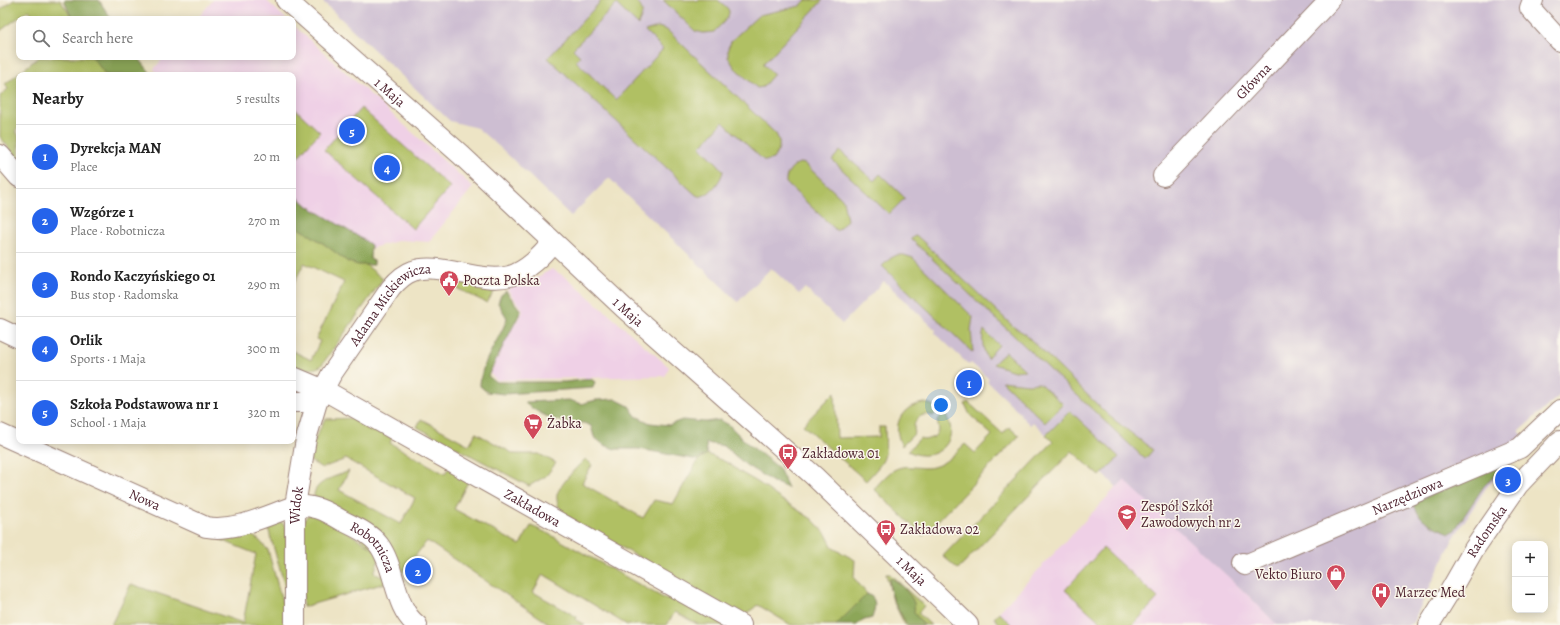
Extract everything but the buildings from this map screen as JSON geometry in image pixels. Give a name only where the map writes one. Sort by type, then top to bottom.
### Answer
[{"type":"street","name":"1 Maja","points":[[286,0],[460,154],[624,308],[814,476],[968,625]]},
{"type":"street","name":"Główna","points":[[1169,170],[1330,0]]},
{"type":"street","points":[[1533,0],[1530,8],[1560,41]]},
{"type":"street","points":[[0,155],[16,174]]},
{"type":"street","name":"Adama Mickiewicza","points":[[320,396],[335,370],[391,288],[398,280],[408,273],[420,269],[430,269],[474,276],[505,277],[528,267],[543,254],[553,242]]},
{"type":"street","points":[[0,329],[16,337]]},
{"type":"street","points":[[296,379],[320,396]]},
{"type":"street","points":[[296,401],[320,396]]},
{"type":"street","name":"Widok","points":[[295,625],[295,506],[306,439],[320,396]]},
{"type":"street","name":"Zakładowa","points":[[320,396],[741,625]]},
{"type":"street","name":"Narzędziowa","points":[[1243,563],[1245,565],[1520,448],[1560,410]]},
{"type":"street","name":"Nowa","points":[[0,434],[16,441]]},
{"type":"street","name":"Radomska","points":[[1429,625],[1474,549],[1518,485],[1560,441]]},
{"type":"street","name":"Nowa","points":[[22,444],[206,527],[235,527],[295,506]]},
{"type":"street","name":"Robotnicza","points":[[295,506],[304,505],[322,509],[369,535],[385,556],[404,609],[417,625]]},
{"type":"street","name":"Radomska","points":[[1442,625],[1450,591]]},
{"type":"shaded area","points":[[213,0],[266,0],[283,16],[200,16]]},
{"type":"shaded area","points":[[321,0],[1560,0],[1560,395],[1519,431],[1530,443],[1486,488],[1453,539],[1413,622],[1409,625],[1277,625],[1250,597],[1124,480],[1117,487],[1063,437],[1053,441],[1033,422],[1030,425],[1020,415],[1021,414],[987,381],[989,379],[971,363],[969,365],[935,333],[936,330],[884,281],[842,324],[805,288],[799,294],[771,268],[738,302],[609,178],[571,216],[503,150],[477,128],[450,121]]},
{"type":"shaded area","points":[[296,28],[473,187],[429,242],[401,240],[368,249],[296,202],[296,72],[156,72],[154,69],[162,60],[296,60]]},
{"type":"shaded area","points":[[552,269],[567,278],[669,367],[665,376],[497,380],[490,374],[510,333],[523,311],[507,289],[536,278]]},
{"type":"shaded area","name":"Zespół Szkół Zawodowych nr 2","points":[[1124,479],[1280,625],[1000,625],[993,618]]},
{"type":"green space","points":[[14,0],[60,0],[71,16],[34,16],[29,10],[21,16],[16,16],[16,19],[0,31],[0,10]]},
{"type":"green space","points":[[64,0],[99,0],[109,16],[71,16]]},
{"type":"green space","points":[[602,0],[635,0],[642,9],[638,25],[616,4],[573,49],[580,56],[576,61],[616,100],[663,49],[645,31],[658,27],[667,30],[776,134],[779,141],[779,147],[773,159],[765,161],[723,122],[700,147],[718,164],[723,171],[721,178],[716,186],[709,192],[705,195],[698,196],[548,58]]},
{"type":"green space","points":[[663,0],[696,0],[697,2],[699,0],[718,0],[728,9],[729,12],[727,18],[714,32],[703,33],[695,31]]},
{"type":"green space","points":[[806,0],[823,0],[763,64],[774,74],[763,87],[757,88],[735,68],[728,57],[728,48],[732,40],[759,15],[800,6]]},
{"type":"green space","points":[[35,60],[100,60],[109,72],[20,72]]},
{"type":"green space","points":[[94,60],[140,60],[150,72],[104,72]]},
{"type":"green space","points":[[16,75],[16,156],[0,137],[0,96],[8,89],[5,84]]},
{"type":"green space","points":[[361,108],[450,187],[413,229],[324,150]]},
{"type":"green space","points":[[296,110],[320,132],[296,159]]},
{"type":"green space","points":[[840,151],[874,181],[880,174],[905,198],[889,214],[832,160]]},
{"type":"green space","points":[[800,163],[805,164],[843,200],[847,220],[837,231],[786,183],[790,170]]},
{"type":"green space","points":[[296,196],[308,206],[371,245],[370,259],[374,261],[374,265],[358,265],[348,262],[296,226]]},
{"type":"green space","points":[[296,222],[366,265],[383,279],[321,366],[310,369],[296,367],[296,352],[311,360],[320,341],[316,339],[344,282],[304,263],[296,279]]},
{"type":"green space","points":[[916,235],[1015,328],[1024,333],[1108,415],[1153,450],[1145,459],[911,239]]},
{"type":"green space","points":[[897,255],[904,255],[913,258],[973,317],[971,330],[973,353],[882,266]]},
{"type":"green space","points":[[444,280],[480,287],[496,288],[487,303],[442,281]]},
{"type":"green space","points":[[506,291],[521,311],[488,376],[496,382],[565,382],[591,379],[595,382],[593,388],[504,394],[487,392],[480,386],[483,368],[507,318],[498,303],[501,295]]},
{"type":"green space","points":[[984,330],[999,345],[987,359],[983,344]]},
{"type":"green space","points":[[1006,352],[1025,370],[1014,371],[993,364]]},
{"type":"green space","points":[[1002,381],[1028,384],[1039,383],[1063,404],[1045,423]]},
{"type":"green space","points":[[835,392],[837,438],[879,437],[879,427],[885,427],[886,446],[884,457],[882,462],[866,481],[803,425]]},
{"type":"green space","points":[[615,399],[629,406],[636,416],[650,423],[669,425],[682,420],[705,422],[720,420],[729,425],[747,443],[779,468],[788,488],[773,482],[746,465],[724,446],[706,443],[707,454],[698,460],[639,449],[615,449],[604,445],[594,437],[591,426],[583,423],[556,420],[542,414],[525,403],[569,400],[581,404],[596,400]]},
{"type":"green space","points":[[968,402],[1003,434],[1009,427],[1019,436],[923,536],[874,489],[890,472],[900,467],[928,468],[938,466],[950,458],[965,444],[975,453],[992,435],[970,415],[965,404]]},
{"type":"green space","points":[[924,403],[940,409],[933,416],[925,415],[918,418],[914,425],[915,433],[902,446],[898,431],[900,418],[909,408]]},
{"type":"green space","points":[[1070,411],[1119,457],[1100,476],[1072,451],[958,569],[943,556],[1053,442],[1046,435]]},
{"type":"green space","points":[[944,413],[949,422],[951,432],[949,440],[944,447],[937,452],[928,455],[918,455],[908,451],[920,438],[925,440],[934,437],[939,430],[937,420]]},
{"type":"green space","points":[[357,418],[392,438],[390,443],[445,474],[449,467],[470,478],[454,509],[520,545],[531,526],[547,533],[667,600],[671,592],[730,625],[699,625],[675,612],[667,625],[627,625],[543,574],[533,592],[577,617],[576,620],[585,625],[551,625],[427,541],[400,575],[325,504],[314,496],[318,486],[322,483],[349,471],[339,490],[401,524],[415,498],[346,459],[322,468],[310,461],[313,443],[325,419]]},
{"type":"green space","points":[[421,419],[469,445],[476,433],[514,454],[539,454],[556,463],[546,476],[529,486],[417,427]]},
{"type":"green space","points":[[707,454],[728,463],[812,519],[826,534],[833,548],[855,560],[854,578],[867,594],[836,625],[791,625],[758,605],[743,616],[561,513],[557,494],[574,470],[586,459],[592,465],[582,483],[643,518],[654,500],[673,504],[698,460]]},
{"type":"green space","points":[[1508,463],[1484,486],[1454,531],[1450,533],[1434,526],[1423,519],[1417,512],[1413,502]]},
{"type":"green space","points":[[316,511],[381,554],[374,573],[382,577],[385,565],[392,581],[303,607],[303,522],[307,516]]},
{"type":"green space","points":[[278,520],[286,526],[290,604],[266,521]]},
{"type":"green space","points":[[247,532],[260,541],[268,550],[285,612],[284,625],[111,625],[131,584],[243,623],[256,554],[206,534]]},
{"type":"green space","points":[[1103,548],[1158,598],[1133,625],[1104,625],[1065,590]]},
{"type":"green space","points":[[886,574],[890,574],[924,606],[918,613],[931,625],[905,625],[893,601]]},
{"type":"green space","points":[[890,578],[904,588],[913,600],[914,613],[924,625],[907,625],[892,596],[890,590]]},
{"type":"green space","points":[[867,594],[873,598],[875,604],[872,618],[861,621],[857,625],[836,625]]},
{"type":"green space","points":[[999,612],[1012,625],[1001,625],[994,618]]},
{"type":"place","name":"Szkoła Podstawowa nr 1","points":[[352,131]]},
{"type":"place","name":"Orlik","points":[[387,168]]},
{"type":"place","name":"Poczta Polska","points":[[449,297]]},
{"type":"place","name":"Dyrekcja MAN","points":[[969,383]]},
{"type":"place","name":"Żabka","points":[[533,440]]},
{"type":"place","name":"Zakładowa 01","points":[[788,470]]},
{"type":"place","name":"Rondo Kaczyńskiego 01","points":[[1508,480]]},
{"type":"place","name":"Zespół Szkół Zawodowych nr 2","points":[[1127,531]]},
{"type":"place","name":"Zakładowa 02","points":[[886,546]]},
{"type":"place","name":"Wzgórze 1","points":[[418,571]]},
{"type":"place","name":"Vekto Biuro","points":[[1336,591]]},
{"type":"place","name":"Marzec Med","points":[[1381,609]]}]
